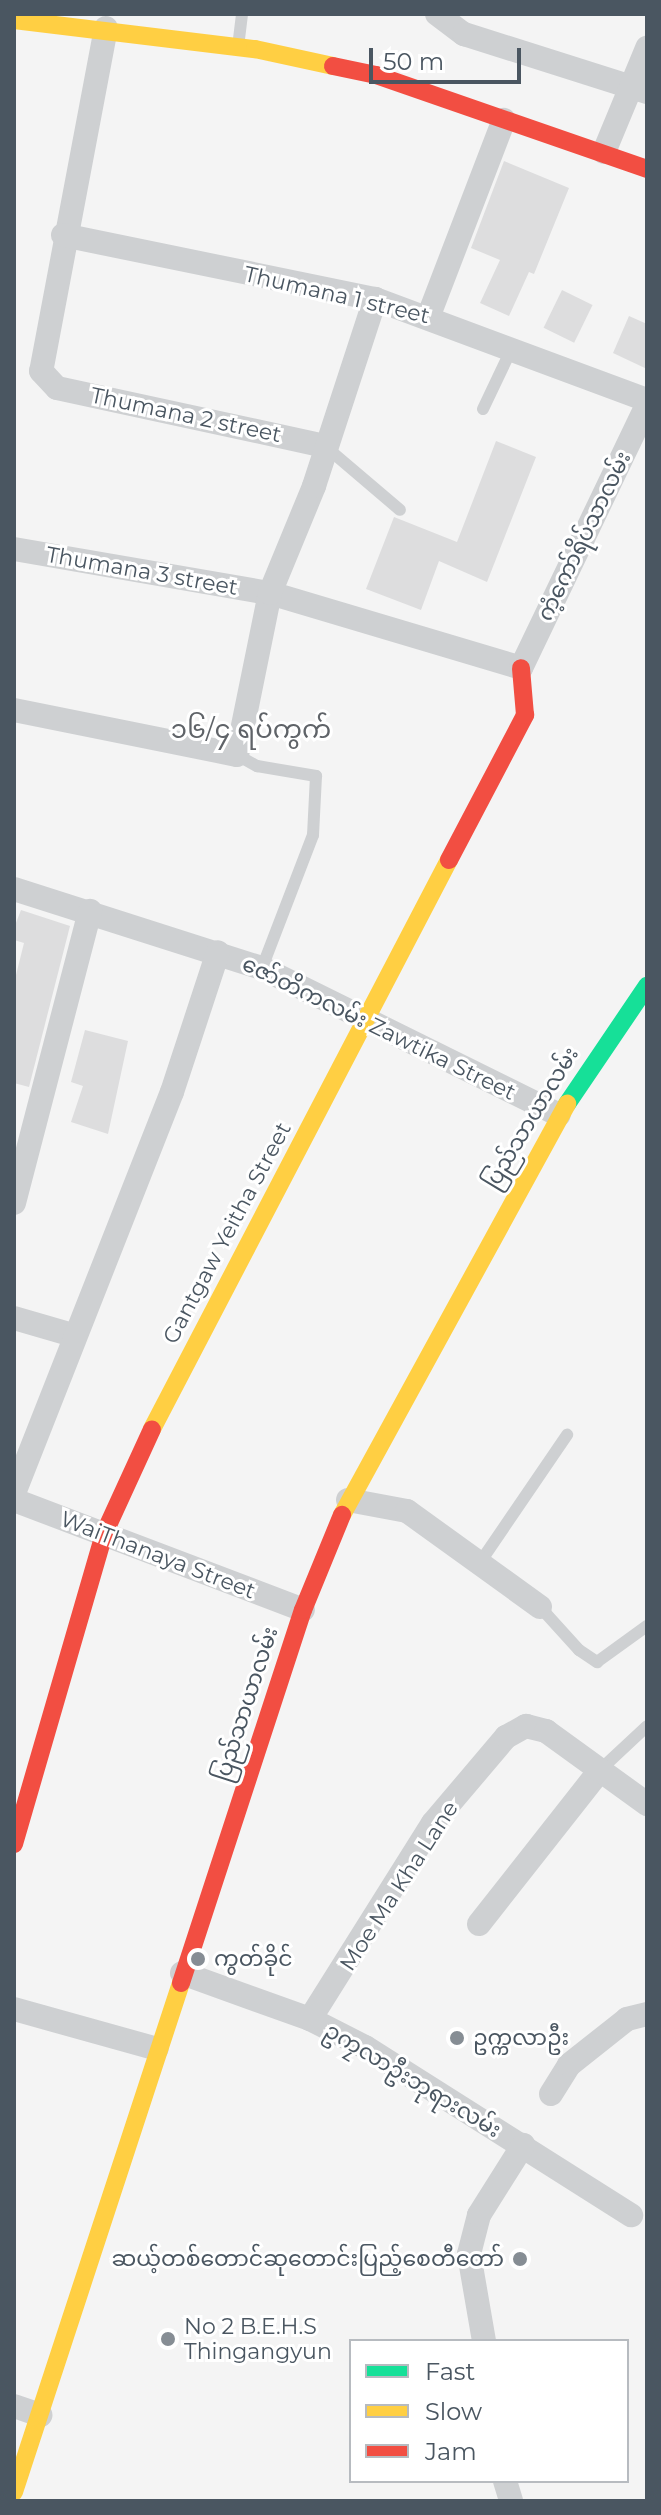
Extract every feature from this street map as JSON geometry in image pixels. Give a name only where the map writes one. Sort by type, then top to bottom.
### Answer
[{"type":"street","points":[[437,14],[639,89]]},
{"type":"street","points":[[14,20],[42,19],[238,47],[376,75],[647,169]]},
{"type":"street","points":[[63,235],[106,28]]},
{"type":"street","points":[[604,152],[639,89],[647,48]]},
{"type":"street","points":[[429,315],[504,120]]},
{"type":"street","name":"Thumana 1 street","points":[[63,235],[375,299],[429,315],[647,403]]},
{"type":"street","name":"Thumana 2 street","points":[[63,235],[41,371],[48,381],[57,388],[325,446]]},
{"type":"street","points":[[14,710],[237,755],[270,593],[314,486],[375,299]]},
{"type":"street","name":"ကံ့ကော်ရိပ်သာလမ်း","points":[[521,668],[647,403]]},
{"type":"street","name":"Thumana 3 street","points":[[14,549],[270,593],[521,668]]},
{"type":"street","name":"Gantgaw Yeitha Street","points":[[14,1844],[104,1534],[171,1388],[370,1018],[525,715],[521,668]]},
{"type":"street","name":"ဇော်တိကလမ်း Zawtika Street","points":[[14,889],[262,968],[370,1018],[559,1115]]},
{"type":"street","points":[[14,1203],[90,911]]},
{"type":"street","points":[[14,1493],[73,1335],[172,1092],[218,952]]},
{"type":"street","name":"ပြည်သာယာလမ်း","points":[[14,2492],[303,1610],[348,1500],[559,1115],[647,986]]},
{"type":"street","points":[[14,1318],[73,1335]]},
{"type":"street","name":"WaiThanaya Street","points":[[14,1500],[303,1610]]},
{"type":"street","points":[[348,1500],[407,1511],[481,1561],[540,1607]]},
{"type":"street","name":"Moe Ma Kha Lane","points":[[310,2019],[433,1823],[506,1737],[526,1726],[546,1731],[647,1804]]},
{"type":"street","points":[[479,1924],[600,1770]]},
{"type":"street","name":"ဥကၠလာဦးဘုရားလမ်း","points":[[182,1973],[310,2019],[523,2145],[631,2215]]},
{"type":"street","points":[[14,2009],[157,2049]]},
{"type":"street","points":[[551,2094],[569,2065],[627,2019],[647,2014]]},
{"type":"street","points":[[484,2339],[469,2254],[479,2215],[523,2145]]},
{"type":"street","points":[[14,2406],[40,2415]]},
{"type":"lane","points":[[238,47],[242,14]]},
{"type":"lane","points":[[483,409],[512,348]]},
{"type":"lane","points":[[325,446],[400,510]]},
{"type":"lane","points":[[237,755],[257,766],[316,776],[313,835],[262,968]]},
{"type":"lane","points":[[481,1561],[567,1435]]},
{"type":"lane","points":[[540,1607],[579,1650],[597,1662],[647,1626]]},
{"type":"lane","points":[[600,1770],[647,1726]]},
{"type":"building","points":[[504,161],[569,188],[534,274],[529,272],[509,316],[480,303],[500,260],[471,248]]},
{"type":"building","points":[[562,290],[593,305],[574,343],[544,328]]},
{"type":"building","points":[[629,316],[647,324],[647,369],[613,353]]},
{"type":"building","points":[[496,441],[536,457],[487,582],[439,561],[421,610],[366,589],[394,517],[457,542]]},
{"type":"building","points":[[21,910],[70,926],[29,1087],[14,1083],[14,983],[24,943],[14,940],[14,928]]},
{"type":"building","points":[[85,1030],[128,1041],[108,1134],[71,1122],[83,1086],[71,1082]]},
{"type":"traffic: fast","points":[[567,1104],[647,986]]},
{"type":"traffic: slow","points":[[14,20],[255,49],[333,66]]},
{"type":"traffic: slow","points":[[152,1429],[449,860]]},
{"type":"traffic: slow","points":[[342,1515],[567,1104]]},
{"type":"traffic: slow","points":[[14,2492],[181,1983]]},
{"type":"traffic: jam","points":[[333,66],[376,75],[647,169]]},
{"type":"traffic: jam","points":[[449,860],[525,715],[521,668]]},
{"type":"traffic: jam","points":[[14,1844],[104,1534],[152,1429]]},
{"type":"traffic: jam","points":[[181,1983],[303,1610],[342,1515]]},
{"type":"place","name":"ကွတ်ခိုင်","points":[[198,1959]]},
{"type":"place","name":"ဥက္ကလာဦး","points":[[457,2038]]},
{"type":"place","name":"ဆယ့်တစ်တောင်ဆုတောင်းပြည့်စေတီတော်","points":[[520,2259]]},
{"type":"place","name":"No 2 B.E.H.S Thingangyun","points":[[168,2339]]},
{"type":"district","name":"၁၆/၄ ရပ်ကွက်","points":[[251,730]]}]
